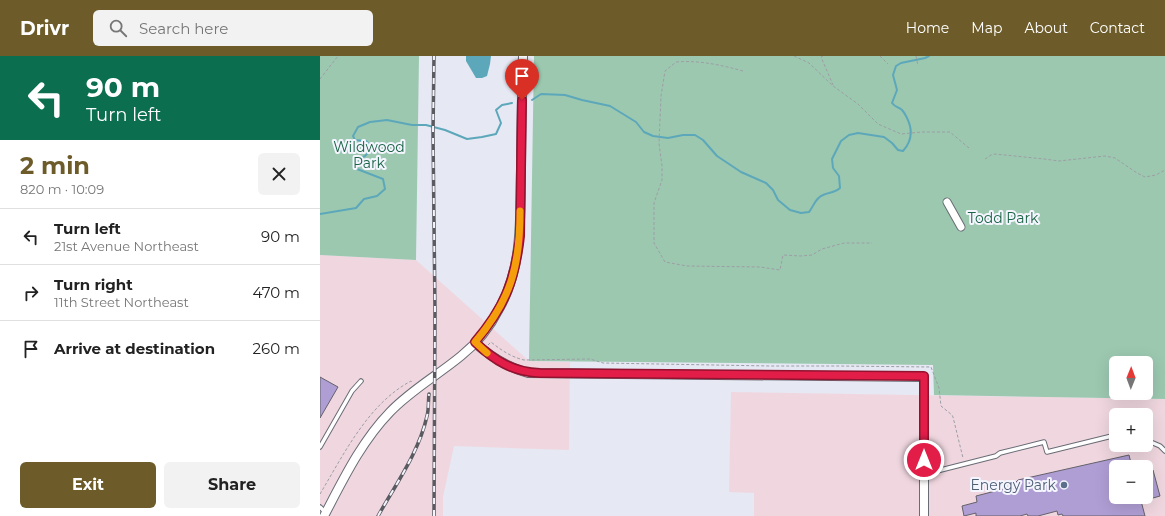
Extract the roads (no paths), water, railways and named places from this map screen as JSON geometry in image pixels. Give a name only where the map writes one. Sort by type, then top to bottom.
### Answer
[{"type":"street","points":[[323,512],[366,441],[391,411],[417,388],[462,355],[492,322],[500,309],[516,266],[520,236],[523,56]]},
{"type":"street","points":[[947,202],[961,227]]},
{"type":"street","points":[[475,342],[483,350],[507,366],[528,373],[924,376],[924,516]]},
{"type":"lane","points":[[320,447],[352,391],[361,381]]},
{"type":"lane","points":[[924,474],[965,465],[1044,442],[1047,452],[1109,437]]},
{"type":"lane","points":[[1153,443],[1160,446],[1165,451]]},
{"type":"water","points":[[466,56],[491,56],[487,76],[476,78],[466,61]]},
{"type":"waterway","points":[[532,100],[541,94],[565,95],[610,106],[636,122],[644,132],[653,136],[668,138],[683,135],[695,135],[703,140],[717,156],[741,172],[766,183],[773,190],[778,200],[790,210],[801,213],[809,212],[820,196],[836,191],[840,188],[839,176],[833,168],[832,159],[841,141],[849,135],[858,133],[884,137],[898,150],[903,151],[910,139],[911,131],[907,117],[902,110],[892,103],[897,90],[893,75],[896,66],[901,63],[929,56]]},
{"type":"waterway","points":[[320,214],[356,208],[364,199],[377,196],[385,189],[383,179],[357,169],[355,161],[365,156],[372,148],[366,141],[355,140],[353,136],[358,127],[370,122],[387,120],[412,125],[426,125],[445,130],[467,139],[482,137],[496,134],[501,123],[496,110],[502,105],[512,103]]},
{"type":"railway","points":[[434,56],[434,516]]},
{"type":"railway","points":[[378,516],[413,455],[428,413],[429,394]]},
{"type":"place","name":"Energy Park","points":[[1064,485]]},
{"type":"park label","name":"Wildwood Park","points":[[369,156]]},
{"type":"park label","name":"Todd Park","points":[[1003,218]]}]
